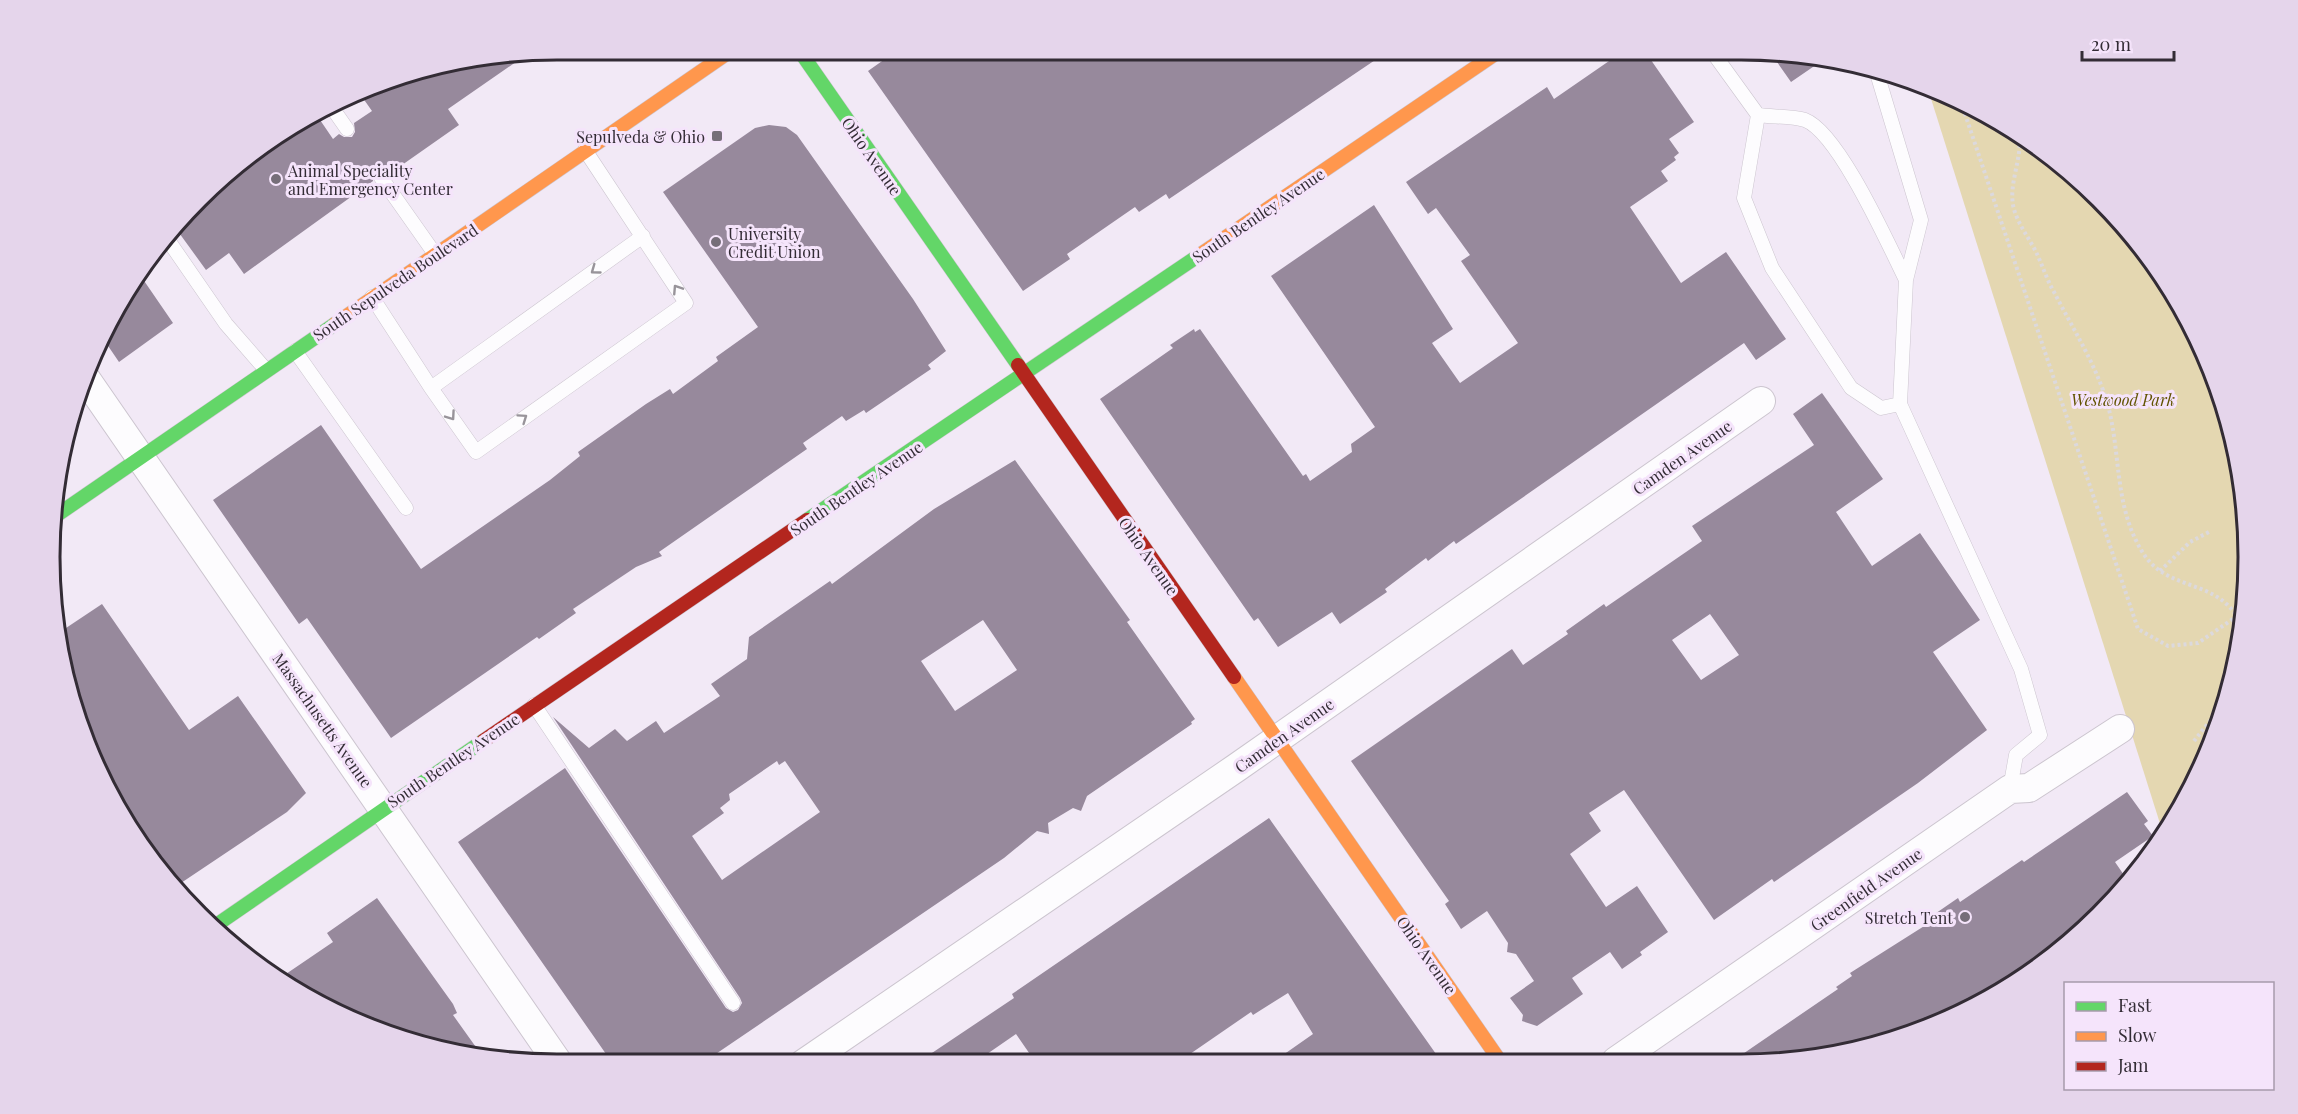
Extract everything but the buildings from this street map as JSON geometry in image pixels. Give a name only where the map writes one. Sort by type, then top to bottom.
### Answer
[{"type":"street","name":"South Sepulveda Boulevard","points":[[62,511],[717,60]]},
{"type":"street","name":"Ohio Avenue","points":[[806,60],[1495,1054]]},
{"type":"street","name":"South Bentley Avenue","points":[[220,922],[383,807],[1024,376],[1486,60]]},
{"type":"street","name":"Massachusetts Avenue","points":[[91,385],[552,1054]]},
{"type":"street","name":"Camden Avenue","points":[[818,1054],[1277,739],[1761,401]]},
{"type":"street","name":"Greenfield Avenue","points":[[1626,1054],[2010,789],[2029,788],[2120,729]]},
{"type":"lane","points":[[1718,60],[1758,115],[1744,198],[1772,268],[1851,388],[1881,408],[1900,404]]},
{"type":"lane","points":[[1879,80],[1921,220],[1906,280],[1900,404],[2021,669],[2040,735],[2016,755],[2010,789]]},
{"type":"lane","points":[[335,112],[347,129]]},
{"type":"lane","points":[[1758,115],[1806,121],[1833,146],[1861,190],[1906,280]]},
{"type":"lane","points":[[372,297],[476,452],[686,303],[585,150]]},
{"type":"lane","points":[[380,176],[435,254]]},
{"type":"lane","points":[[431,388],[643,236]]},
{"type":"lane","points":[[171,244],[226,324],[266,370]]},
{"type":"lane","points":[[294,350],[406,508]]},
{"type":"lane","points":[[534,705],[733,1004]]},
{"type":"path","points":[[1965,113],[2138,629],[2168,646],[2199,643],[2234,618]]},
{"type":"path","points":[[2021,147],[2013,206],[2050,285],[2087,351],[2095,372],[2113,429],[2122,505],[2142,552],[2160,572],[2175,580],[2205,588],[2220,597],[2235,614]]},
{"type":"path","points":[[2160,572],[2190,542],[2208,532]]},
{"type":"path","points":[[2194,741],[2211,720]]},
{"type":"green space","name":"Westwood Park","points":[[1931,98],[1990,127],[2044,163],[2069,183],[2115,229],[2154,281],[2171,309],[2187,337],[2212,397],[2234,492],[2238,557],[2234,622],[2212,717],[2187,777],[2160,823]]},
{"type":"traffic: fast","points":[[806,60],[1018,365]]},
{"type":"traffic: fast","points":[[807,520],[1201,254]]},
{"type":"traffic: fast","points":[[62,511],[335,324]]},
{"type":"traffic: fast","points":[[220,922],[483,741]]},
{"type":"traffic: slow","points":[[335,324],[718,60]]},
{"type":"traffic: slow","points":[[1201,254],[1486,60]]},
{"type":"traffic: slow","points":[[1234,677],[1495,1054]]},
{"type":"traffic: jam","points":[[1018,365],[1234,677]]},
{"type":"traffic: jam","points":[[483,741],[807,520]]},
{"type":"place","name":"Sepulveda & Ohio","points":[[717,136]]},
{"type":"place","name":"Animal Speciality and Emergency Center","points":[[276,179]]},
{"type":"place","name":"University Credit Union","points":[[716,242]]},
{"type":"place","name":"Stretch Tent","points":[[1965,917]]}]
